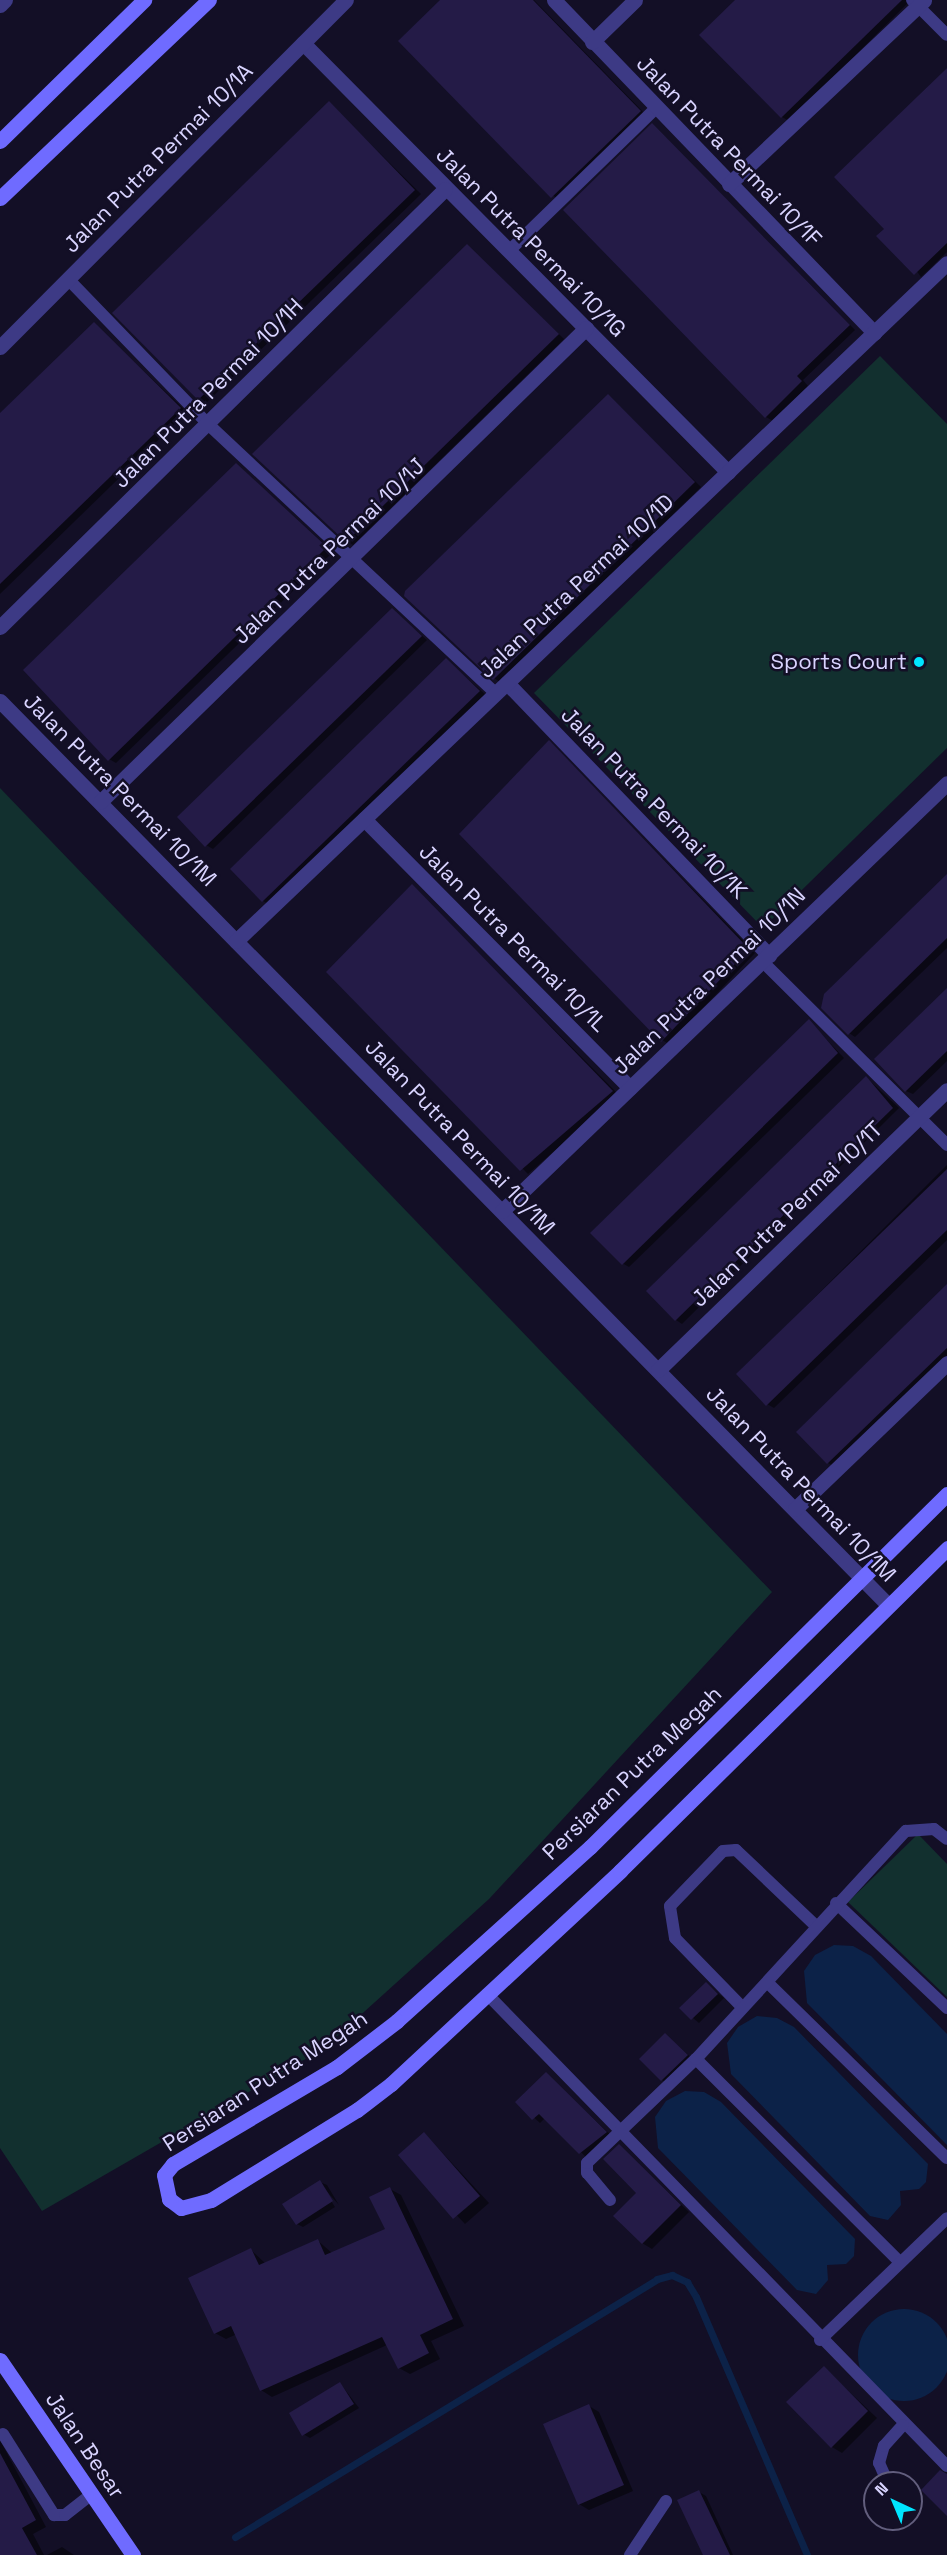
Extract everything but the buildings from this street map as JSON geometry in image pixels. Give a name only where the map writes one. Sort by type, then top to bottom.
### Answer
[{"type":"street","points":[[0,5],[5,0]]},
{"type":"street","points":[[0,141],[144,0]]},
{"type":"street","points":[[0,198],[209,0]]},
{"type":"street","name":"Jalan Putra Permai 10/1A","points":[[0,347],[346,0]]},
{"type":"street","name":"Jalan Putra Permai 10/1F","points":[[554,0],[874,333]]},
{"type":"street","points":[[592,42],[635,0]]},
{"type":"street","points":[[729,184],[918,2]]},
{"type":"street","name":"Jalan Putra Permai 10/1G","points":[[303,43],[728,472]]},
{"type":"street","name":"Jalan Putra Permai 10/1H","points":[[0,627],[209,425],[446,189]]},
{"type":"street","name":"Jalan Putra Permai 10/1D","points":[[236,941],[947,263]]},
{"type":"street","name":"Jalan Putra Permai 10/1J","points":[[100,802],[354,561],[586,328]]},
{"type":"street","name":"Jalan Putra Permai 10/1K","points":[[501,688],[766,958]]},
{"type":"street","name":"Jalan Putra Permai 10/1M","points":[[0,701],[888,1605]]},
{"type":"street","name":"Jalan Putra Permai 10/1N","points":[[502,1211],[947,783]]},
{"type":"street","name":"Jalan Putra Permai 10/1L","points":[[364,819],[630,1088]]},
{"type":"street","name":"Jalan Putra Permai 10/1T","points":[[658,1370],[947,1090]]},
{"type":"street","points":[[795,1509],[947,1363]]},
{"type":"street","name":"Persiaran Putra Megah","points":[[947,1494],[590,1847],[397,2021],[337,2067],[173,2164],[165,2175],[169,2199],[181,2208],[196,2207],[357,2110],[620,1871],[947,1548]]},
{"type":"street","name":"Jalan Besar","points":[[0,2360],[133,2555]]},
{"type":"lane","points":[[918,2],[947,35]]},
{"type":"lane","points":[[509,250],[656,108]]},
{"type":"lane","points":[[69,280],[209,425],[354,561],[501,688]]},
{"type":"lane","points":[[766,958],[918,1118],[947,1145]]},
{"type":"lane","points":[[610,2200],[587,2174],[587,2163],[618,2130],[696,2059],[742,2007],[768,1983],[836,1902],[906,1831],[918,1826],[947,1839]]},
{"type":"lane","points":[[742,2007],[675,1938],[670,1906],[723,1851],[736,1850],[815,1925]]},
{"type":"lane","points":[[836,1902],[947,2008]]},
{"type":"lane","points":[[768,1983],[947,2158]]},
{"type":"lane","points":[[487,1994],[903,2425],[946,2463]]},
{"type":"lane","points":[[696,2059],[900,2262]]},
{"type":"lane","points":[[820,2340],[947,2218]]},
{"type":"lane","points":[[883,2471],[879,2463],[884,2446],[903,2425]]},
{"type":"lane","points":[[3,2434],[54,2515],[65,2515],[92,2494]]},
{"type":"lane","points":[[630,2555],[666,2501]]},
{"type":"green space","points":[[880,356],[947,424],[947,748],[763,928],[534,693]]},
{"type":"green space","points":[[0,788],[772,1592],[489,1899],[323,2049],[42,2211],[0,2148]]},
{"type":"green space","points":[[918,1834],[947,1864],[947,1997],[848,1902]]},
{"type":"water","points":[[834,1945],[853,1946],[871,1956],[947,2034],[947,2145],[807,2003],[804,1971],[815,1955]]},
{"type":"water","points":[[757,2016],[777,2018],[794,2027],[928,2164],[926,2182],[919,2189],[900,2191],[901,2205],[888,2220],[870,2216],[731,2074],[727,2043],[738,2027]]},
{"type":"water","points":[[685,2091],[704,2092],[721,2102],[855,2239],[854,2256],[846,2264],[827,2265],[828,2280],[816,2294],[797,2290],[658,2148],[655,2117],[666,2101]]},
{"type":"water","points":[[904,2309],[922,2313],[937,2322],[946,2337],[950,2355],[946,2373],[937,2388],[922,2397],[904,2401],[886,2397],[871,2388],[862,2373],[858,2355],[862,2337],[871,2322],[886,2313]]},
{"type":"waterway","points":[[235,2537],[657,2279],[672,2275],[687,2282],[696,2297],[807,2555]]},
{"type":"place","name":"Sports Court","points":[[919,662]]}]
